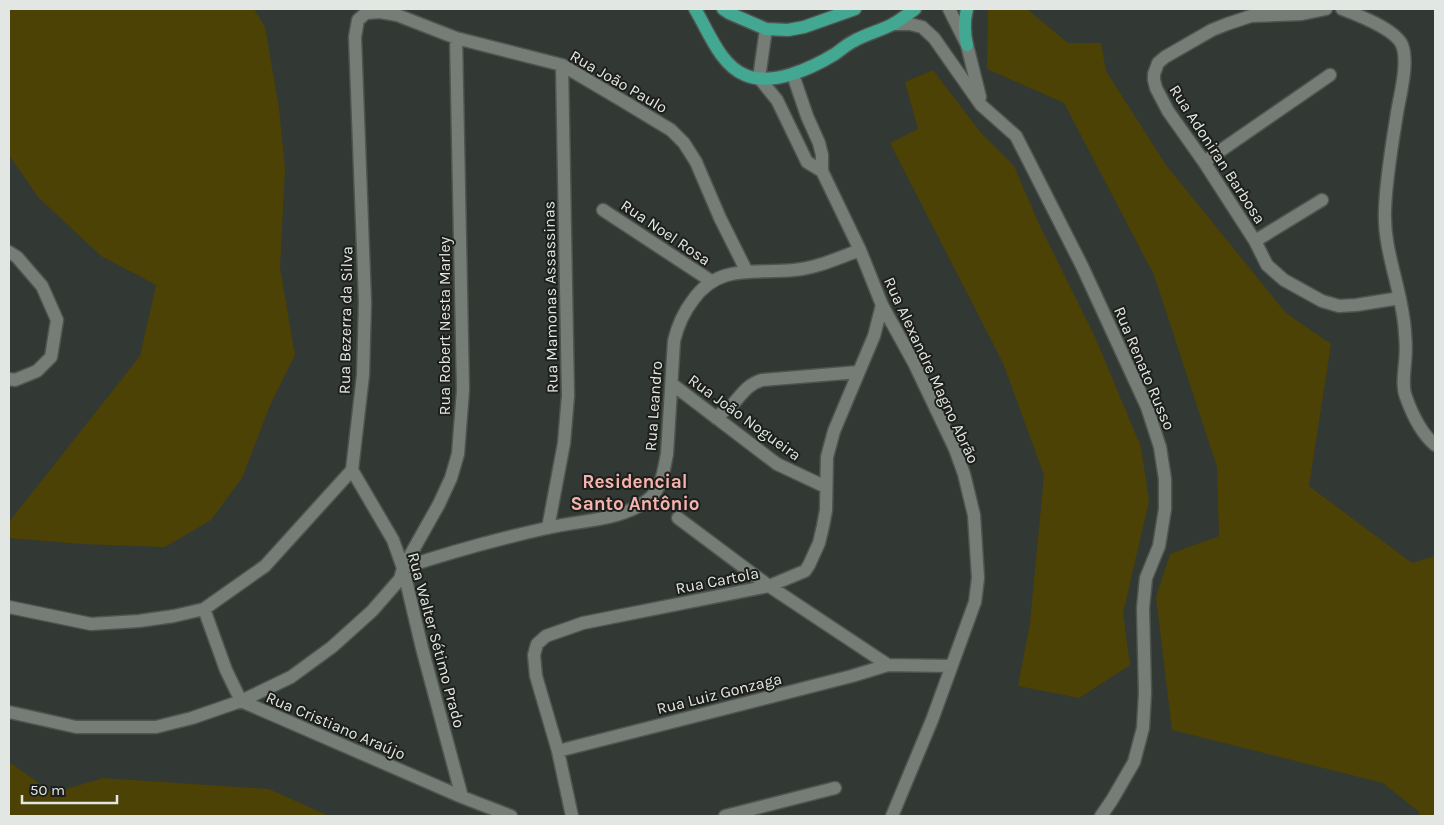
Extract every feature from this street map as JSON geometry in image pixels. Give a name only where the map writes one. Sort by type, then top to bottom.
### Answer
[{"type":"main road","points":[[695,9],[720,54],[731,66],[745,76],[759,78],[777,78],[793,75],[817,64],[900,9]]},
{"type":"main road","points":[[723,9],[766,29],[788,30],[804,27],[855,9]]},
{"type":"main road","points":[[853,41],[894,24],[915,9]]},
{"type":"main road","points":[[967,9],[965,34],[967,45]]},
{"type":"street","points":[[949,9],[967,45],[981,105]]},
{"type":"street","name":"Rua Adoniran Barbosa","points":[[1326,9],[1302,14],[1251,16],[1227,24],[1165,57],[1158,63],[1154,74],[1156,88],[1168,111],[1204,162],[1255,241],[1267,265],[1284,280],[1322,301],[1340,306],[1400,298]]},
{"type":"street","points":[[1342,9],[1367,19],[1396,36],[1403,47],[1404,67],[1385,211],[1386,239],[1400,298],[1405,333],[1405,395],[1418,424],[1435,445]]},
{"type":"street","name":"Rua João Paulo","points":[[366,13],[380,12],[396,15],[456,38],[562,65],[624,100],[671,130],[684,143],[696,162],[720,218],[747,272]]},
{"type":"street","name":"Rua Bezerra da Silva","points":[[352,470],[363,375],[365,302],[355,36],[358,20],[366,13]]},
{"type":"street","name":"Rua Renato Russo","points":[[894,24],[910,24],[922,27],[934,38],[981,105],[1016,136],[1082,266],[1143,398],[1160,447],[1165,479],[1164,509],[1159,546],[1146,578],[1143,608],[1145,692],[1143,728],[1134,762],[1101,816]]},
{"type":"street","points":[[766,29],[759,78],[777,100],[807,162],[822,171]]},
{"type":"street","name":"Rua Robert Nesta Marley","points":[[9,712],[76,728],[156,727],[192,718],[241,701],[291,677],[332,647],[372,611],[400,579],[403,568],[440,504],[451,478],[458,454],[463,390],[456,38]]},
{"type":"street","name":"Rua Mamonas Assassinas","points":[[548,528],[564,443],[568,396],[562,65]]},
{"type":"street","points":[[793,75],[822,155],[822,171]]},
{"type":"street","points":[[1204,162],[1330,75]]},
{"type":"street","points":[[790,127],[807,116]]},
{"type":"street","name":"Rua Alexandre Magno Abrão","points":[[822,171],[860,250],[882,305],[914,363],[955,449],[964,474],[974,515],[978,578],[975,602],[932,720],[892,816]]},
{"type":"street","points":[[1255,241],[1322,200]]},
{"type":"street","name":"Rua Noel Rosa","points":[[603,210],[711,281]]},
{"type":"street","name":"Rua Leandro","points":[[403,568],[457,551],[548,528],[616,515],[638,506],[652,496],[657,488],[665,463],[674,341],[678,325],[687,307],[698,293],[711,281],[720,277],[747,272],[794,270],[815,266],[860,250]]},
{"type":"street","points":[[9,252],[18,256],[42,286],[57,320],[51,357],[37,371],[15,380],[9,380]]},
{"type":"street","name":"Rua Cartola","points":[[572,816],[558,751],[534,667],[534,655],[537,644],[546,636],[583,623],[769,586],[805,571],[819,543],[823,526],[826,510],[827,457],[834,431],[874,336],[882,305]]},
{"type":"street","points":[[716,418],[754,382],[858,372]]},
{"type":"street","name":"Rua João Nogueira","points":[[672,384],[777,464],[826,487]]},
{"type":"street","points":[[9,607],[91,624],[139,621],[204,609],[265,566],[352,470]]},
{"type":"street","name":"Rua Walter Sétimo Prado","points":[[352,470],[393,540],[403,568],[422,648],[462,797]]},
{"type":"street","points":[[678,518],[769,586],[888,665],[951,666]]},
{"type":"street","name":"Rua Cristiano Araújo","points":[[204,609],[226,670],[241,701],[462,797],[511,816]]},
{"type":"street","name":"Rua Luiz Gonzaga","points":[[558,751],[852,676],[888,665]]},
{"type":"street","points":[[726,816],[835,788]]},
{"type":"shaded area","points":[[9,9],[254,9],[265,27],[279,108],[285,168],[280,268],[295,355],[271,403],[242,478],[211,520],[165,547],[81,544],[9,538],[9,522],[140,356],[156,285],[101,256],[38,197],[9,155]]},
{"type":"shaded area","points":[[988,9],[1027,9],[1068,43],[1101,43],[1106,71],[1166,165],[1286,313],[1331,344],[1309,486],[1412,563],[1435,556],[1435,816],[1420,816],[1418,811],[1383,783],[1172,730],[1156,597],[1170,554],[1219,536],[1217,467],[1154,275],[1064,103],[987,69]]},
{"type":"shaded area","points":[[933,70],[981,133],[1014,166],[1039,224],[1095,337],[1141,447],[1149,501],[1123,613],[1130,665],[1079,698],[1018,686],[1030,623],[1044,475],[1003,363],[890,143],[918,129],[905,82]]},
{"type":"shaded area","points":[[9,762],[53,793],[103,778],[269,789],[329,816],[9,816]]},
{"type":"district","name":"Residencial Santo Antônio","points":[[635,492]]}]
